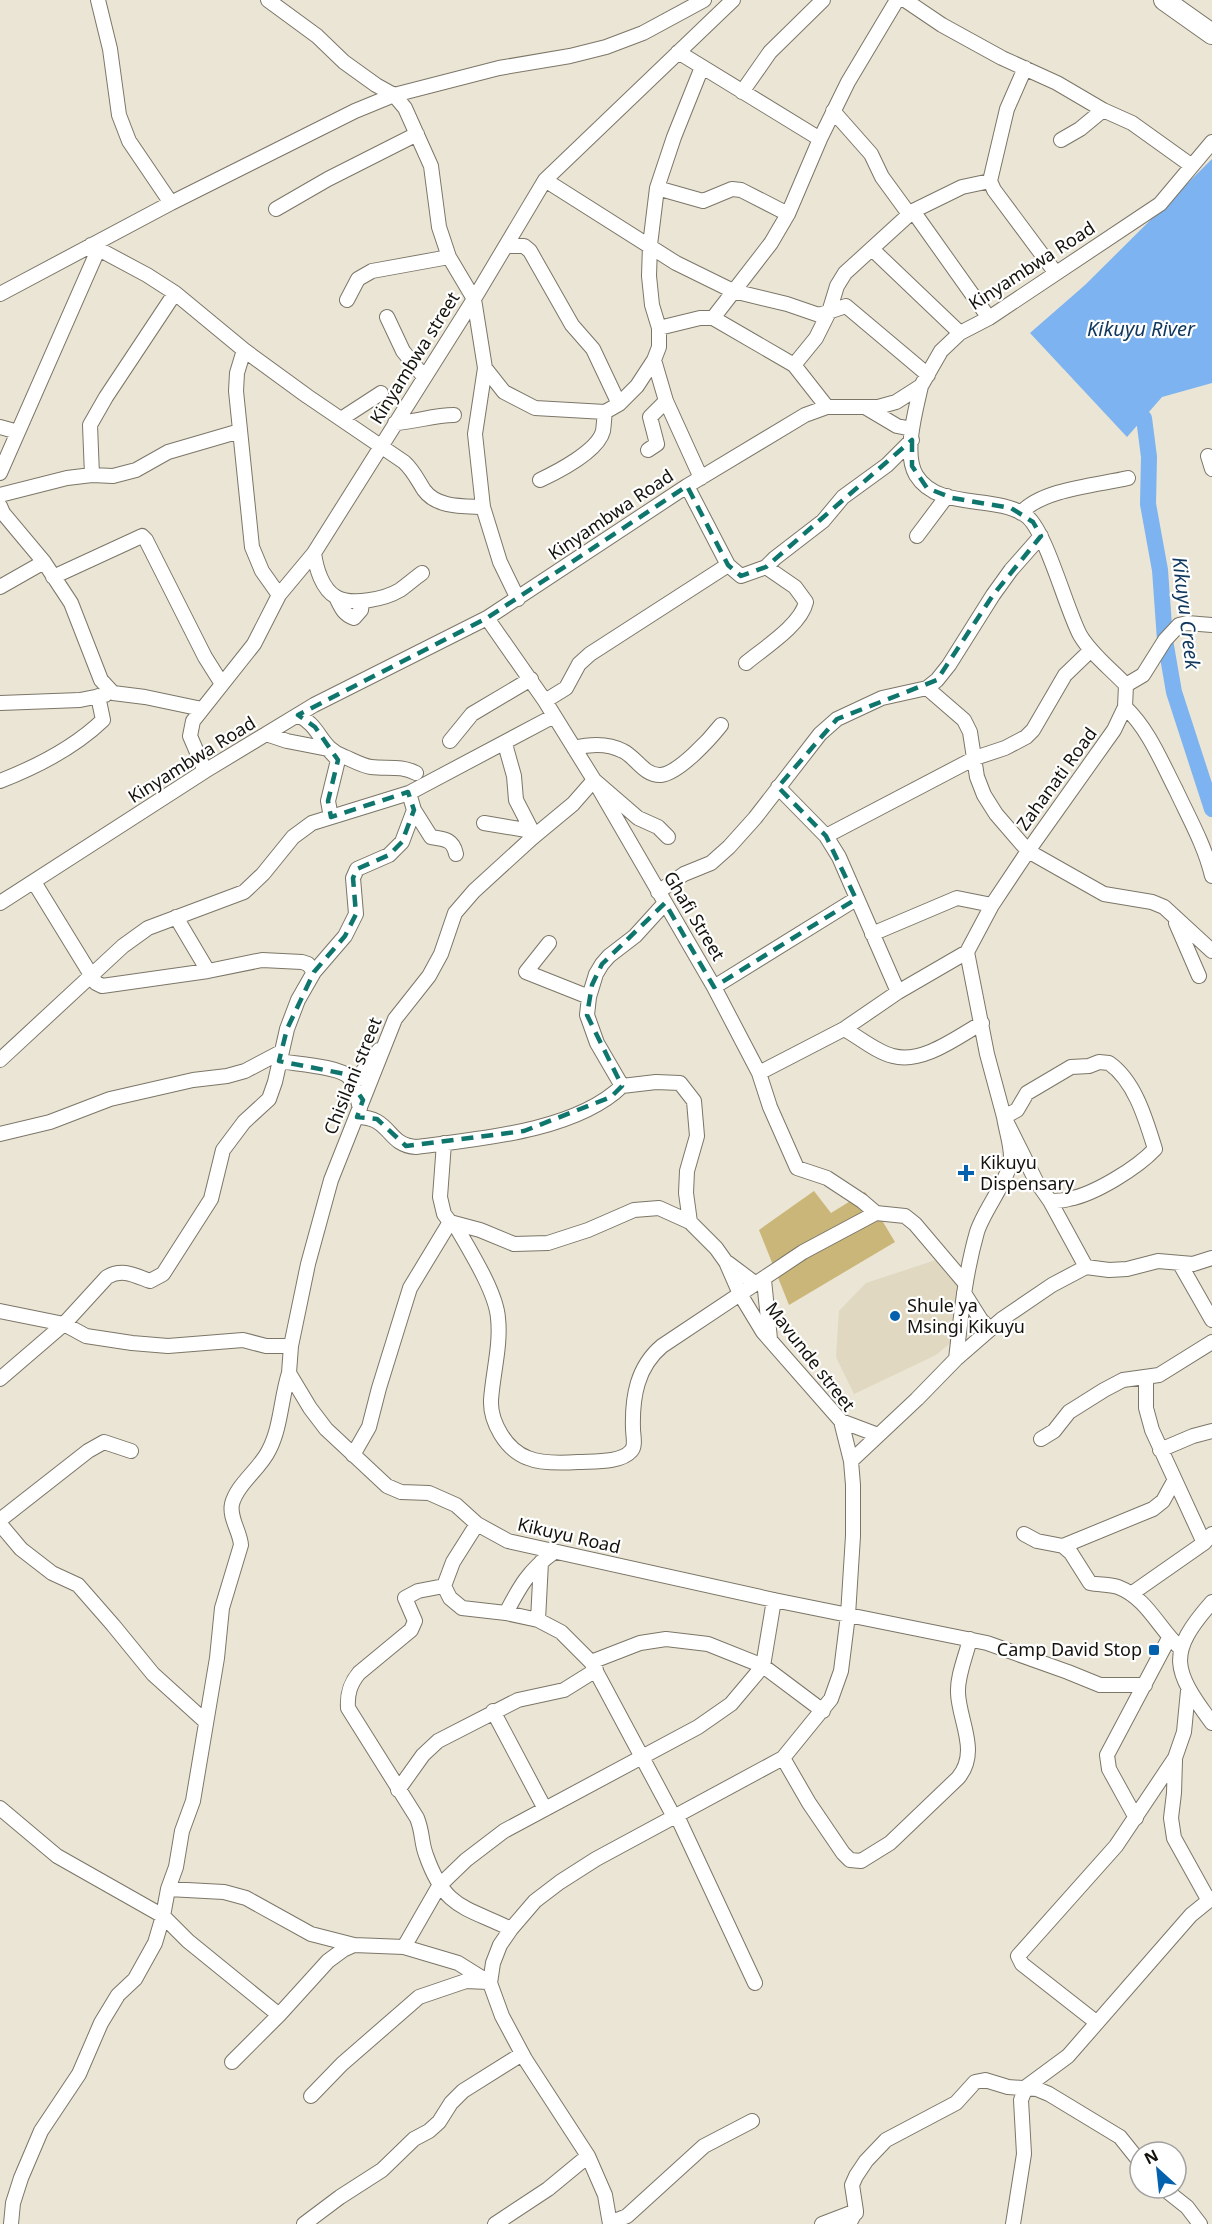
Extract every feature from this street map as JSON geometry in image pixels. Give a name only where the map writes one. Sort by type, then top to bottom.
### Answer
[{"type":"highway","points":[[1164,0],[1212,34]]},
{"type":"street","points":[[98,0],[110,49],[119,115],[129,141],[171,203]]},
{"type":"street","points":[[268,0],[317,36],[344,62],[394,95],[405,108],[431,166],[439,227],[449,257],[474,299],[485,368],[475,434],[483,507],[500,562],[518,599]]},
{"type":"street","points":[[0,294],[95,247],[171,203],[355,111],[394,95],[499,68],[570,56],[606,47],[643,33],[704,0]]},
{"type":"street","name":"Kinyambwa street","points":[[206,771],[190,736],[193,721],[254,644],[279,595],[314,553],[474,299],[545,180],[733,0]]},
{"type":"street","points":[[742,92],[770,52],[823,0]]},
{"type":"street","points":[[713,318],[771,243],[789,214],[833,111],[869,44],[897,0]]},
{"type":"street","points":[[905,0],[942,25],[1002,58],[1132,123],[1192,166]]},
{"type":"street","points":[[678,52],[820,139]]},
{"type":"street","points":[[485,368],[504,392],[535,408],[605,412],[619,404],[637,386],[654,360],[659,347],[659,328],[652,305],[649,276],[650,245],[657,188],[674,137],[702,67]]},
{"type":"street","points":[[1025,68],[1007,109],[990,181],[994,190],[1055,272]]},
{"type":"street","points":[[1061,140],[1080,129],[1103,110]]},
{"type":"street","points":[[833,111],[871,154],[882,177],[911,212],[989,318]]},
{"type":"street","points":[[276,209],[328,179],[417,134]]},
{"type":"street","name":"Kinyambwa Road","points":[[0,903],[298,715],[487,618],[687,486],[796,421],[827,407],[887,406],[925,380],[941,351],[960,333],[989,318],[1160,204],[1212,142]]},
{"type":"street","points":[[545,180],[676,263],[733,291],[787,304],[819,315],[846,306],[925,380],[912,434],[912,466],[916,476],[927,488],[947,496],[992,503],[1021,513],[1033,522],[1073,621],[1091,650],[1126,685],[1143,675],[1165,640],[1179,625],[1187,623],[1212,625]]},
{"type":"street","points":[[794,364],[816,338],[829,312],[837,286],[845,273],[873,250],[911,212],[962,187],[990,181]]},
{"type":"street","points":[[657,188],[703,201],[724,191],[741,190],[789,214]]},
{"type":"street","points":[[506,246],[524,246],[530,251],[572,325],[593,349],[619,404]]},
{"type":"street","points":[[95,247],[147,274],[175,293],[244,350],[307,396],[381,445],[413,470],[425,491],[433,499],[446,504],[483,507]]},
{"type":"street","points":[[0,473],[95,247]]},
{"type":"street","points":[[873,250],[960,333]]},
{"type":"street","points":[[347,300],[358,279],[372,271],[449,257]]},
{"type":"street","points":[[92,475],[90,424],[175,293]]},
{"type":"street","points":[[387,316],[403,351],[424,377]]},
{"type":"street","points":[[659,328],[700,318],[713,318],[794,364],[827,407]]},
{"type":"street","points":[[244,350],[237,373],[240,431],[252,547],[262,571],[279,595]]},
{"type":"street","points":[[654,360],[666,401],[701,478]]},
{"type":"street","points":[[341,418],[381,393]]},
{"type":"street","points":[[648,450],[657,444],[650,417],[666,401]]},
{"type":"street","points":[[863,406],[912,434]]},
{"type":"street","points":[[540,480],[557,472],[597,441],[603,432],[605,412]]},
{"type":"street","points":[[395,423],[415,422],[435,415],[454,415]]},
{"type":"street","points":[[0,427],[18,432]]},
{"type":"street","points":[[0,495],[68,478],[92,475],[112,476],[136,470],[168,452],[240,431]]},
{"type":"street","points":[[687,486],[728,565],[741,576],[766,567],[823,521],[843,497],[887,465],[912,434]]},
{"type":"street","points":[[1021,513],[1028,505],[1052,495],[1128,478]]},
{"type":"street","points":[[917,536],[947,496]]},
{"type":"street","points":[[0,506],[3,513],[44,561],[71,603],[101,680],[112,693]]},
{"type":"street","points":[[53,577],[142,536],[205,657],[222,684]]},
{"type":"street","points":[[622,1086],[597,1043],[587,1015],[589,997],[596,974],[602,964],[635,936],[662,898],[684,874],[711,863],[729,847],[755,818],[820,734],[837,719],[882,698],[927,688],[937,680],[1011,570],[1041,537]]},
{"type":"street","points":[[314,553],[316,566],[324,585],[336,597],[342,610],[354,618],[361,610],[362,601],[398,591],[422,573]]},
{"type":"street","points":[[0,587],[44,561]]},
{"type":"street","points":[[545,701],[566,688],[579,664],[590,654],[728,565]]},
{"type":"street","points":[[746,663],[789,628],[804,612],[806,603],[795,587],[766,567]]},
{"type":"street","points":[[487,618],[545,701],[594,780],[638,818],[658,827],[668,837]]},
{"type":"street","points":[[826,836],[975,758],[1005,748],[1026,737],[1033,730],[1065,675],[1091,650]]},
{"type":"street","points":[[450,741],[472,714],[531,680]]},
{"type":"street","name":"Zahanati Road","points":[[967,952],[992,905],[1028,850],[1114,730],[1125,707],[1126,685]]},
{"type":"street","points":[[927,688],[964,720],[970,732],[977,777],[984,795],[996,814],[1028,850],[1104,894],[1152,902],[1164,907],[1212,951]]},
{"type":"street","points":[[0,703],[80,700],[112,693],[145,697],[202,709]]},
{"type":"street","points":[[0,781],[69,747],[91,731],[103,720],[98,696]]},
{"type":"street","points":[[1125,707],[1137,718],[1154,746],[1192,822],[1212,876]]},
{"type":"street","points":[[298,715],[308,719],[338,760],[328,801],[331,817]]},
{"type":"street","points":[[0,1060],[123,946],[148,928],[244,892],[263,874],[293,837],[312,822],[408,793],[505,744],[554,716]]},
{"type":"street","points":[[574,748],[594,744],[618,748],[647,770],[662,775],[670,772],[703,748],[721,725]]},
{"type":"street","points":[[266,734],[287,741],[328,748],[370,767],[403,768],[417,773]]},
{"type":"street","points":[[484,823],[532,831],[516,800],[514,777],[505,744]]},
{"type":"street","name":"Ghafi Street","points":[[594,780],[714,987],[759,1073],[770,1107],[797,1168],[827,1178],[876,1213]]},
{"type":"street","name":"Chisilani street","points":[[291,1346],[308,1264],[331,1180],[395,1019],[429,976],[441,954],[455,913],[474,891],[573,804],[594,780]]},
{"type":"street","points":[[778,787],[826,836],[839,857],[898,992]]},
{"type":"street","points":[[408,793],[414,810],[430,837],[447,839],[454,845],[456,854]]},
{"type":"street","points":[[0,1379],[64,1324],[106,1277],[114,1272],[123,1272],[150,1281],[163,1274],[211,1199],[223,1150],[244,1122],[269,1099],[276,1082],[287,1029],[298,1000],[314,972],[345,936],[356,914],[352,878],[357,869],[389,855],[402,842],[414,810]]},
{"type":"street","points":[[34,882],[96,983],[102,986],[208,971],[262,960],[302,962],[308,964],[314,972]]},
{"type":"street","points":[[872,934],[957,898],[992,905]]},
{"type":"street","points":[[714,987],[856,899]]},
{"type":"street","points":[[1171,914],[1198,976]]},
{"type":"street","points":[[176,917],[208,971]]},
{"type":"street","points":[[549,943],[526,972],[589,997]]},
{"type":"street","points":[[759,1073],[844,1029],[898,992],[967,952],[987,1054],[1004,1117],[1011,1157],[1009,1168],[982,1218],[964,1288],[956,1359]]},
{"type":"street","points":[[844,1029],[891,1056],[908,1059],[934,1049],[982,1023]]},
{"type":"street","points":[[353,1084],[369,1061],[385,1044]]},
{"type":"street","points":[[0,1134],[50,1122],[110,1099],[193,1080],[227,1076],[280,1057],[345,1074],[353,1084],[359,1112],[377,1119],[406,1146],[444,1143],[524,1131],[553,1124],[611,1097],[622,1086],[656,1082],[680,1083],[694,1101],[697,1136],[687,1171],[686,1193],[690,1222]]},
{"type":"street","points":[[1004,1117],[1017,1110],[1028,1093],[1071,1067],[1089,1066],[1099,1062],[1109,1063],[1116,1068],[1135,1097],[1155,1149],[1146,1159],[1085,1194],[1050,1201]]},
{"type":"street","points":[[1004,1117],[1036,1181],[1050,1201],[1086,1267]]},
{"type":"street","points":[[444,1143],[441,1206],[487,1285],[498,1316],[497,1357],[491,1403],[493,1417],[500,1433],[513,1449],[528,1458],[585,1462],[614,1459],[631,1452],[634,1446],[632,1425],[638,1382],[644,1365],[662,1346],[803,1252],[876,1213],[905,1216],[915,1224],[964,1288],[981,1320],[990,1329]]},
{"type":"street","name":"Mavunde street","points":[[452,1222],[480,1230],[514,1244],[548,1243],[570,1237],[634,1210],[659,1208],[690,1222],[716,1248],[726,1262],[740,1294],[770,1340],[841,1421],[851,1461],[853,1485],[853,1536],[848,1615],[841,1671],[837,1688],[823,1711],[783,1758]]},
{"type":"street","points":[[353,1455],[369,1427],[410,1288],[452,1222]]},
{"type":"street","points":[[851,1461],[990,1329],[1053,1285],[1086,1267],[1109,1270],[1126,1269],[1158,1261],[1193,1264],[1212,1258]]},
{"type":"street","points":[[726,1262],[760,1282],[770,1340]]},
{"type":"street","points":[[1180,1264],[1212,1320]]},
{"type":"street","points":[[0,1311],[64,1324],[86,1336],[132,1343],[168,1346],[243,1340],[266,1346],[291,1346],[289,1373],[271,1448],[233,1502],[231,1512],[241,1545],[222,1608],[217,1658],[193,1801],[182,1831],[176,1867],[168,1888],[155,1943],[135,1979],[118,1995],[101,2023],[79,2074],[41,2131],[16,2195],[11,2224]]},
{"type":"street","points":[[1041,1439],[1054,1431],[1070,1412],[1104,1390],[1122,1380],[1159,1375],[1212,1342]]},
{"type":"street","name":"Kikuyu Road","points":[[289,1373],[326,1429],[387,1486],[401,1492],[429,1493],[456,1505],[477,1524],[508,1541],[774,1600],[970,1639],[1100,1685],[1145,1685]]},
{"type":"street","points":[[1131,1594],[1208,1539],[1174,1482],[1148,1419],[1146,1377]]},
{"type":"street","points":[[841,1421],[878,1435]]},
{"type":"street","points":[[1160,1450],[1193,1436],[1212,1431]]},
{"type":"street","points":[[131,1451],[104,1442],[88,1451],[0,1522],[21,1549],[52,1573],[78,1585],[153,1674],[206,1722]]},
{"type":"street","points":[[1063,1546],[1154,1509],[1163,1501],[1174,1482]]},
{"type":"street","points":[[477,1524],[453,1562],[444,1586],[450,1598],[462,1608],[506,1613],[538,1620],[561,1632],[593,1666],[676,1816],[756,1983]]},
{"type":"street","points":[[1024,1534],[1037,1541],[1063,1546],[1071,1553],[1090,1582],[1116,1586],[1131,1594],[1146,1607],[1169,1638],[1181,1649]]},
{"type":"street","points":[[506,1613],[525,1578],[554,1552]]},
{"type":"street","points":[[538,1620],[541,1562]]},
{"type":"street","points":[[444,1586],[418,1591],[405,1598],[415,1621],[411,1630],[358,1673],[348,1695],[348,1708],[417,1818],[423,1832],[424,1850],[439,1886],[450,1898],[467,1910],[511,1929]]},
{"type":"street","points":[[404,1947],[439,1886],[466,1860],[504,1831],[642,1758],[716,1716],[731,1704],[763,1666],[774,1600]]},
{"type":"street","points":[[1212,1602],[1190,1628],[1181,1649],[1182,1674],[1188,1691],[1212,1723]]},
{"type":"street","points":[[1136,1818],[1109,1769],[1107,1755],[1169,1638]]},
{"type":"street","points":[[398,1790],[423,1755],[438,1741],[518,1700],[564,1690],[593,1666],[640,1643],[666,1639],[708,1644],[763,1666],[823,1711]]},
{"type":"street","points":[[752,2121],[704,2146],[627,2216],[610,2223],[605,2195],[588,2156],[522,2054],[502,2016],[490,1983],[498,1949],[511,1929],[535,1901],[560,1882],[596,1859],[783,1758],[809,1803],[845,1856],[861,1861],[890,1843],[958,1778],[966,1767],[967,1732],[958,1691],[970,1639]]},
{"type":"street","points":[[1096,2022],[1022,1964],[1018,1956],[1116,1846],[1175,1758],[1184,1732],[1188,1691]]},
{"type":"street","points":[[493,1711],[545,1809]]},
{"type":"street","points":[[1013,2224],[1024,2154],[1021,2100],[1026,2087],[1068,2056],[1191,1915],[1211,1899],[1174,1838],[1171,1818],[1175,1758]]},
{"type":"street","points":[[0,1808],[57,1856],[163,1916],[188,1941],[279,2015]]},
{"type":"street","points":[[168,1888],[224,1892],[246,1898],[311,1934],[354,1945],[404,1947],[458,1963],[490,1983]]},
{"type":"street","points":[[232,2062],[328,1961],[354,1945]]},
{"type":"street","points":[[311,2096],[342,2064],[419,1997],[466,1981],[490,1983]]},
{"type":"street","points":[[304,2224],[331,2203],[382,2170],[414,2139],[429,2131],[451,2103],[464,2091],[522,2054]]},
{"type":"street","points":[[857,2217],[852,2185],[866,2161],[886,2140],[951,2106],[975,2082],[985,2080],[1008,2087],[1037,2089],[1049,2094],[1110,2130],[1128,2147]]},
{"type":"street","points":[[495,2224],[549,2189],[588,2156]]},
{"type":"street","points":[[1178,2200],[1187,2207],[1200,2224]]},
{"type":"street","points":[[822,2224],[857,2217]]},
{"type":"street","points":[[849,2224],[857,2217]]},
{"type":"highlighted area","points":[[912,440],[912,466],[927,488],[952,498],[1011,508],[1033,522],[1041,536],[993,595],[937,680],[837,719],[778,787],[826,836],[856,899],[714,987],[665,903],[602,964],[592,985],[587,1015],[622,1086],[611,1097],[524,1131],[406,1146],[377,1119],[357,1117],[363,1100],[345,1074],[279,1061],[287,1029],[314,972],[345,936],[356,914],[353,878],[357,869],[389,855],[402,842],[414,810],[408,792],[331,817],[328,801],[338,760],[315,727],[298,715],[487,618],[687,486],[728,565],[741,576],[766,567]]},
{"type":"shaded area","points":[[814,1191],[831,1213],[865,1192],[895,1242],[789,1305],[759,1230]]},
{"type":"shaded area","points":[[948,1256],[982,1316],[936,1355],[854,1394],[836,1357],[839,1311],[866,1283]]},
{"type":"water","name":"Kikuyu River","points":[[1212,159],[1212,383],[1162,397],[1127,437],[1030,333],[1085,285]]},
{"type":"waterway","name":"Kikuyu Creek","points":[[1144,418],[1149,457],[1148,504],[1160,570],[1165,640],[1174,692],[1212,809]]},
{"type":"place","name":"Kikuyu Dispensary","points":[[966,1173]]},
{"type":"place","name":"Shule ya Msingi Kikuyu","points":[[895,1316]]},
{"type":"place","name":"Camp David Stop","points":[[1154,1650]]}]
